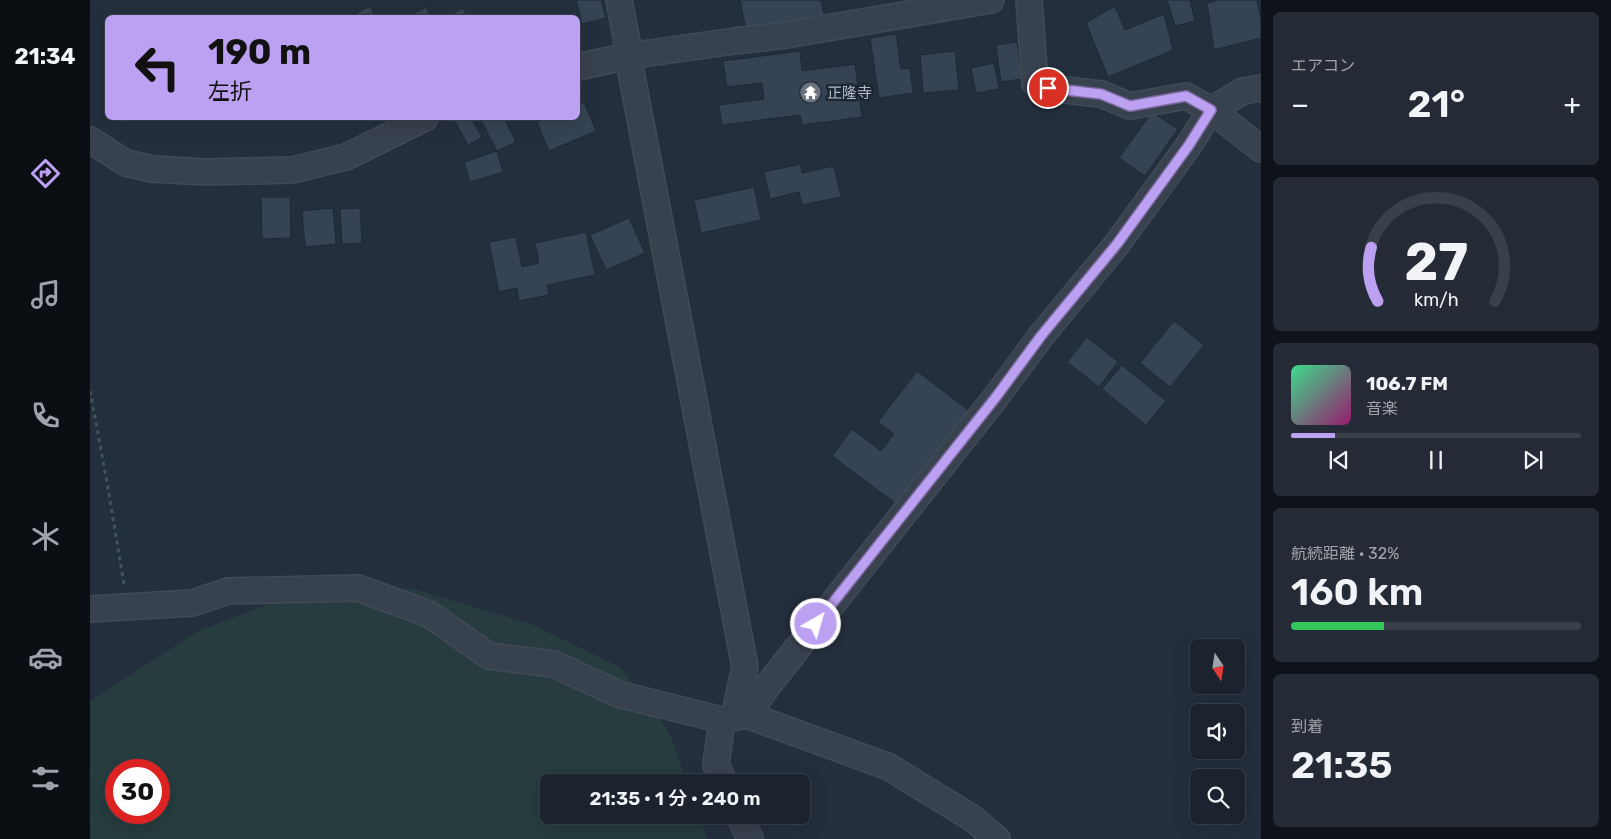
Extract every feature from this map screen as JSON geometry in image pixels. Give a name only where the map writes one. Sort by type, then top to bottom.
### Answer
[{"type":"street","points":[[619,0],[628,56],[745,667],[737,704],[747,715],[889,767],[972,818],[997,839]]},
{"type":"street","points":[[580,67],[628,56],[786,35],[991,0]]},
{"type":"street","points":[[1029,0],[1035,82],[1048,88],[1101,94],[1130,106],[1186,96],[1211,110],[1261,149]]},
{"type":"street","points":[[90,608],[192,603],[228,591],[358,588],[429,614],[489,656],[554,664],[618,694],[722,720],[747,715],[769,684],[996,397],[1041,336],[1117,244],[1189,145],[1211,110],[1243,91],[1261,88]]},
{"type":"street","points":[[90,140],[126,163],[152,169],[206,172],[292,170],[346,157],[421,120]]},
{"type":"street","points":[[720,774],[716,765],[722,720]]},
{"type":"street","points":[[743,824],[750,839]]},
{"type":"path","points":[[90,391],[129,606]]},
{"type":"green space","points":[[410,588],[531,624],[620,667],[669,732],[684,774],[540,774],[540,824],[702,824],[707,839],[90,839],[90,701],[200,630],[291,596]]},
{"type":"building","points":[[576,0],[601,0],[606,18],[582,24]]},
{"type":"building","points":[[740,0],[821,0],[824,15],[746,30]]},
{"type":"building","points":[[1167,0],[1190,0],[1195,21],[1175,26]]},
{"type":"building","points":[[1218,0],[1257,0],[1261,20],[1261,38],[1214,50],[1207,3]]},
{"type":"building","points":[[370,6],[374,15],[353,15]]},
{"type":"building","points":[[1115,6],[1125,30],[1164,14],[1173,50],[1108,77],[1086,23]]},
{"type":"building","points":[[426,7],[430,15],[411,15]]},
{"type":"building","points":[[463,8],[466,15],[450,15]]},
{"type":"building","points":[[896,34],[901,69],[910,68],[913,93],[879,98],[870,38]]},
{"type":"building","points":[[1017,42],[1022,79],[1001,82],[996,45]]},
{"type":"building","name":"正隆寺","points":[[800,51],[802,71],[855,64],[862,117],[802,125],[800,115],[722,125],[719,105],[764,99],[762,83],[727,87],[723,61]]},
{"type":"building","points":[[955,51],[959,90],[923,93],[920,55]]},
{"type":"building","points":[[994,63],[999,89],[976,93],[971,68]]},
{"type":"building","points":[[584,102],[596,131],[549,151],[537,122],[542,120],[580,120],[580,104]]},
{"type":"building","points":[[1152,112],[1178,129],[1145,176],[1119,158]]},
{"type":"building","points":[[454,120],[472,120],[482,137],[468,145]]},
{"type":"building","points":[[481,120],[505,120],[516,142],[497,151]]},
{"type":"building","points":[[497,151],[503,172],[470,182],[464,162]]},
{"type":"building","points":[[801,164],[802,173],[834,166],[841,197],[802,205],[799,192],[770,199],[764,172]]},
{"type":"building","points":[[754,187],[761,220],[701,233],[694,200]]},
{"type":"building","points":[[261,197],[290,197],[291,238],[262,239]]},
{"type":"building","points":[[333,208],[336,244],[305,247],[302,211]]},
{"type":"building","points":[[360,208],[362,243],[342,244],[340,209]]},
{"type":"building","points":[[629,218],[645,253],[606,270],[590,235]]},
{"type":"building","points":[[586,232],[595,275],[547,285],[549,295],[519,301],[517,288],[499,292],[489,242],[516,237],[522,267],[539,263],[535,243]]},
{"type":"building","points":[[1174,321],[1204,345],[1170,387],[1140,363]]},
{"type":"building","points":[[1087,337],[1118,362],[1099,387],[1067,362]]},
{"type":"building","points":[[1122,365],[1166,401],[1146,425],[1102,389]]},
{"type":"building","points":[[917,371],[971,412],[899,506],[832,456],[852,429],[881,451],[894,434],[878,422]]},
{"type":"place","name":"正隆寺","points":[[811,93]]},
{"type":"route","points":[[816,624],[996,397],[1041,336],[1117,244],[1189,145],[1211,110],[1186,96],[1130,106],[1101,94],[1048,88]]}]
